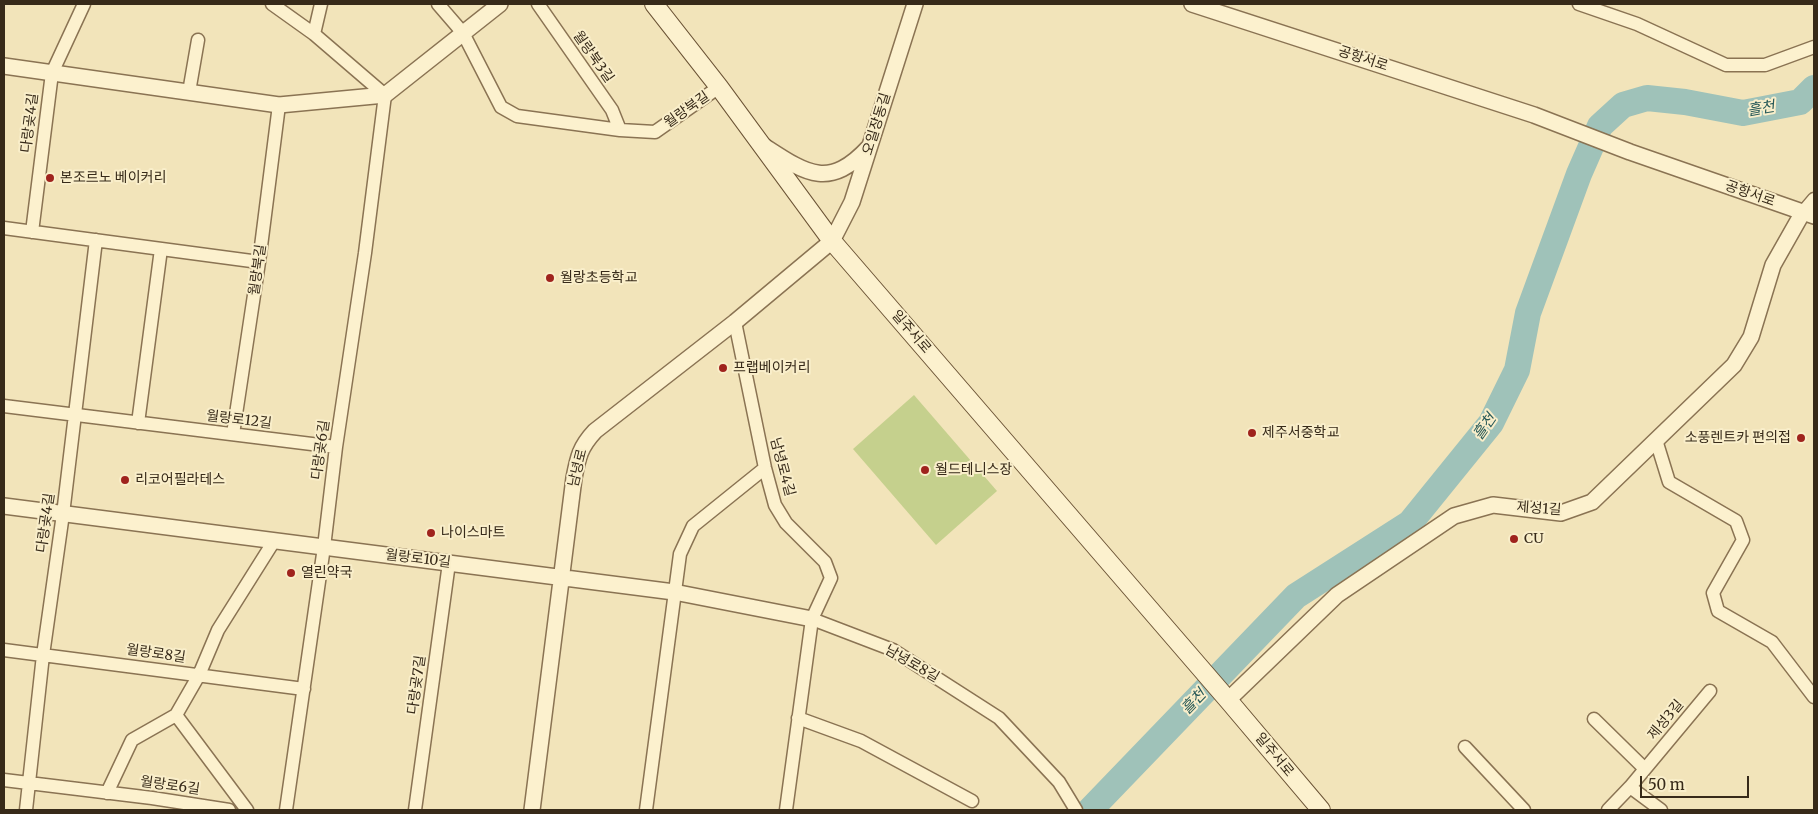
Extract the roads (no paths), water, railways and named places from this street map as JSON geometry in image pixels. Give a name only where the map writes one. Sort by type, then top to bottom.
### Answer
[{"type":"main road","name":"일주서로","points":[[654,4],[720,87],[832,241],[1321,810]]},
{"type":"street","name":"다랑곶4길","points":[[32,232],[52,73],[84,4]]},
{"type":"street","points":[[272,4],[314,34],[385,95]]},
{"type":"street","points":[[314,34],[321,4]]},
{"type":"street","name":"월랑북길","points":[[438,4],[463,34],[502,108],[517,116],[620,130],[655,132],[720,87]]},
{"type":"street","points":[[4,66],[280,105],[385,95],[500,4]]},
{"type":"street","name":"월랑북3길","points":[[538,4],[612,110],[620,130]]},
{"type":"street","name":"오일장동길","points":[[832,241],[852,202],[915,4]]},
{"type":"street","name":"공항서로","points":[[1192,4],[1539,117],[1630,152],[1808,214]]},
{"type":"street","points":[[1579,4],[1637,24],[1726,65],[1765,64],[1814,46]]},
{"type":"street","points":[[189,92],[198,40]]},
{"type":"street","name":"다랑곶6길","points":[[286,810],[324,547],[336,447],[365,254],[385,95]]},
{"type":"street","name":"월랑북길","points":[[233,434],[280,105]]},
{"type":"street","points":[[760,143],[797,166],[821,175],[830,174],[851,164],[870,145]]},
{"type":"street","name":"제성1길","points":[[1228,700],[1337,595],[1454,516],[1493,505],[1561,514],[1592,502],[1734,365],[1751,337],[1773,265],[1808,214],[1814,199]]},
{"type":"street","points":[[4,228],[259,262]]},
{"type":"street","name":"다랑곶4길","points":[[26,810],[43,654],[63,514],[96,240]]},
{"type":"street","name":"남녕로","points":[[532,810],[561,578],[580,450],[595,431],[735,322],[832,241]]},
{"type":"street","points":[[138,423],[161,249]]},
{"type":"street","name":"남녕로4길","points":[[735,322],[765,468],[776,505],[786,523],[825,562],[831,578],[812,619],[786,810]]},
{"type":"street","name":"월랑로12길","points":[[4,406],[336,447]]},
{"type":"street","points":[[1656,440],[1669,482],[1736,521],[1743,540],[1713,593],[1718,611],[1772,642],[1814,696]]},
{"type":"street","points":[[646,810],[680,554],[693,526],[765,468]]},
{"type":"street","name":"월랑로10길","points":[[4,506],[561,578]]},
{"type":"street","points":[[107,793],[132,740],[176,715],[199,675],[218,630],[274,541]]},
{"type":"street","name":"다랑곶7길","points":[[415,810],[449,563]]},
{"type":"street","name":"남녕로8길","points":[[561,578],[674,592],[812,619],[893,650],[999,718],[1059,782],[1075,809]]},
{"type":"street","name":"월랑로8길","points":[[4,650],[304,689]]},
{"type":"street","name":"제성3길","points":[[1608,810],[1630,787],[1710,691]]},
{"type":"street","name":"월랑로6길","points":[[176,715],[247,810]]},
{"type":"street","points":[[798,718],[861,741],[972,801]]},
{"type":"street","points":[[1594,719],[1645,769]]},
{"type":"street","points":[[1466,747],[1524,810]]},
{"type":"street","name":"월랑로6길","points":[[4,780],[107,793],[152,804],[229,810]]},
{"type":"street","points":[[1630,787],[1661,810]]},
{"type":"waterway","name":"흘천","points":[[1090,810],[1296,596],[1410,523],[1491,423],[1517,370],[1528,313],[1579,174],[1600,126],[1623,105],[1647,98],[1685,102],[1743,113],[1800,102],[1814,88]]},
{"type":"place","name":"본조르노 베이커리","points":[[50,178]]},
{"type":"place","name":"월랑초등학교","points":[[550,278]]},
{"type":"place","name":"프랩베이커리","points":[[723,368]]},
{"type":"place","name":"제주서중학교","points":[[1252,433]]},
{"type":"place","name":"소풍렌트카 편의접","points":[[1801,438]]},
{"type":"place","name":"월드테니스장","points":[[925,470]]},
{"type":"place","name":"리코어필라테스","points":[[125,480]]},
{"type":"place","name":"나이스마트","points":[[431,533]]},
{"type":"place","name":"CU","points":[[1514,539]]},
{"type":"place","name":"열린약국","points":[[291,573]]}]
